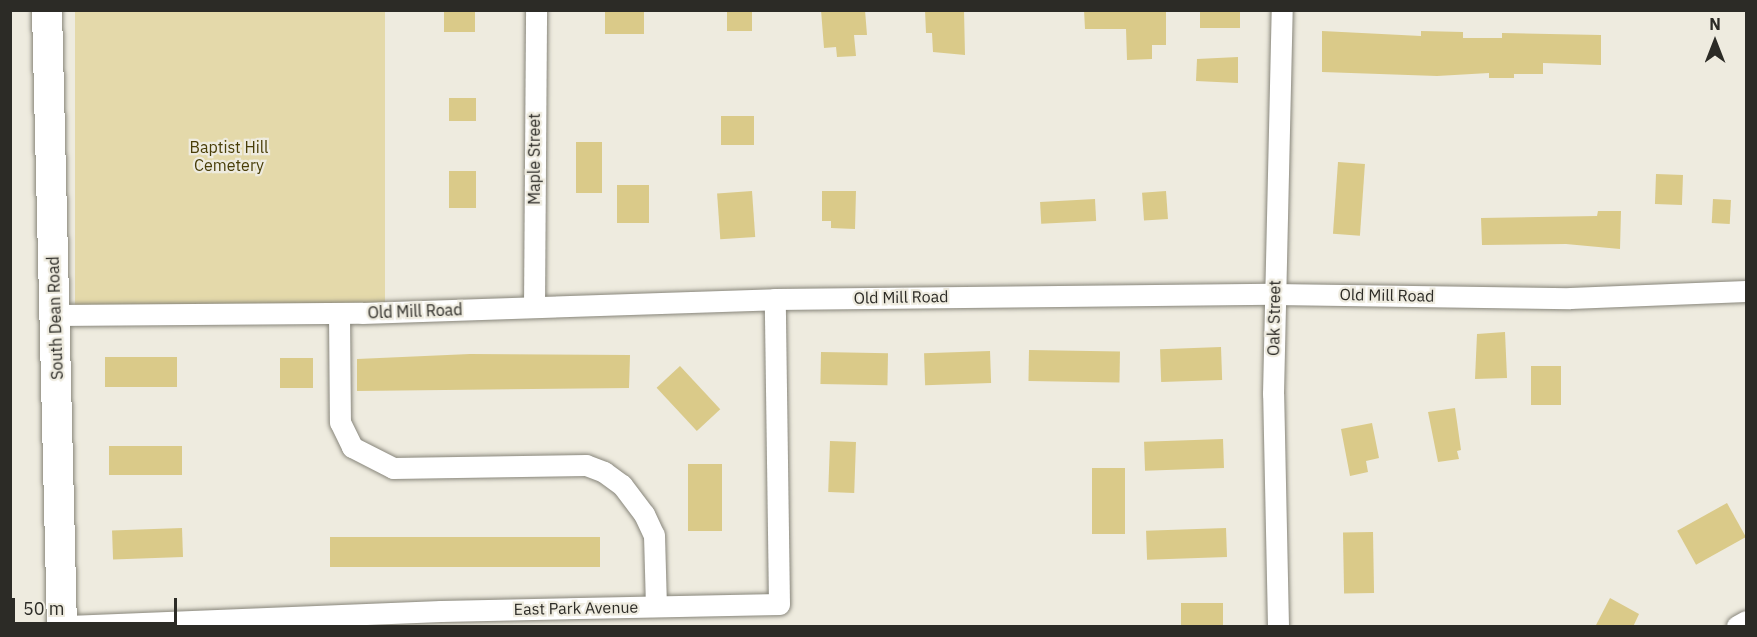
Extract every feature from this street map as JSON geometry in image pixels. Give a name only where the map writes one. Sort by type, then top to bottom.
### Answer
[{"type":"street","name":"South Dean Road","points":[[47,10],[62,627]]},
{"type":"street","name":"Maple Street","points":[[534,307],[536,10]]},
{"type":"street","name":"Oak Street","points":[[1278,627],[1274,294],[1282,10]]},
{"type":"street","name":"Old Mill Road","points":[[56,315],[339,313],[775,299],[1274,294],[1570,297],[1746,291]]},
{"type":"street","name":"East Park Avenue","points":[[68,627],[656,606],[779,604],[775,299]]},
{"type":"street","points":[[339,313],[340,422],[352,447],[393,468],[586,465],[604,472],[622,485],[644,514],[654,535],[656,606]]},
{"type":"street","points":[[1737,627],[1746,621]]},
{"type":"green space","name":"Baptist Hill Cemetery","points":[[75,11],[385,11],[385,307],[75,307]]},
{"type":"building","points":[[444,10],[475,10],[475,32],[444,32]]},
{"type":"building","points":[[605,10],[644,10],[644,34],[605,34]]},
{"type":"building","points":[[727,10],[752,10],[752,31],[727,31]]},
{"type":"building","points":[[821,10],[865,10],[867,35],[854,35],[856,56],[837,57],[836,47],[824,48]]},
{"type":"building","points":[[925,10],[964,10],[965,55],[933,52],[932,33],[926,33]]},
{"type":"building","points":[[1084,10],[1166,10],[1166,45],[1152,45],[1152,59],[1127,60],[1126,29],[1085,29]]},
{"type":"building","points":[[1200,10],[1240,10],[1240,28],[1200,28]]},
{"type":"building","points":[[1322,31],[1421,36],[1421,31],[1463,32],[1463,38],[1502,38],[1502,33],[1601,35],[1601,65],[1543,63],[1543,74],[1514,74],[1514,78],[1489,78],[1489,73],[1437,76],[1322,72]]},
{"type":"building","points":[[1238,57],[1238,83],[1196,81],[1197,59]]},
{"type":"building","points":[[449,98],[476,98],[476,121],[449,121]]},
{"type":"building","points":[[721,116],[754,116],[754,145],[721,145]]},
{"type":"building","points":[[576,142],[602,142],[602,193],[576,193]]},
{"type":"building","points":[[1338,162],[1365,164],[1360,236],[1333,234]]},
{"type":"building","points":[[449,171],[476,171],[476,208],[449,208]]},
{"type":"building","points":[[1656,174],[1683,175],[1682,205],[1655,204]]},
{"type":"building","points":[[617,185],[649,185],[649,223],[617,223]]},
{"type":"building","points":[[752,191],[755,237],[720,239],[717,193]]},
{"type":"building","points":[[822,191],[856,191],[855,229],[831,228],[831,221],[822,221]]},
{"type":"building","points":[[1166,191],[1168,219],[1144,221],[1142,193]]},
{"type":"building","points":[[1095,199],[1096,221],[1041,224],[1040,202]]},
{"type":"building","points":[[1713,199],[1731,200],[1730,224],[1712,223]]},
{"type":"building","points":[[1598,211],[1621,211],[1620,249],[1566,244],[1482,245],[1481,218],[1597,216]]},
{"type":"building","points":[[1505,332],[1507,378],[1475,379],[1477,334]]},
{"type":"building","points":[[1221,347],[1222,380],[1161,382],[1160,349]]},
{"type":"building","points":[[1029,350],[1120,352],[1119,383],[1028,381]]},
{"type":"building","points":[[990,351],[991,383],[925,385],[924,353]]},
{"type":"building","points":[[821,352],[888,353],[887,385],[820,384]]},
{"type":"building","points":[[470,354],[630,355],[629,388],[357,391],[357,359]]},
{"type":"building","points":[[105,357],[177,357],[177,387],[105,387]]},
{"type":"building","points":[[280,358],[313,358],[313,388],[280,388]]},
{"type":"building","points":[[680,366],[720,409],[697,431],[657,388]]},
{"type":"building","points":[[1531,366],[1561,366],[1561,405],[1531,405]]},
{"type":"building","points":[[1455,408],[1461,450],[1457,451],[1459,459],[1438,462],[1428,412]]},
{"type":"building","points":[[1372,423],[1379,458],[1366,461],[1368,472],[1350,476],[1341,429]]},
{"type":"building","points":[[1223,439],[1224,468],[1145,471],[1144,442]]},
{"type":"building","points":[[830,441],[856,442],[854,493],[828,492]]},
{"type":"building","points":[[109,446],[182,446],[182,475],[109,475]]},
{"type":"building","points":[[688,464],[722,464],[722,531],[688,531]]},
{"type":"building","points":[[1092,468],[1125,468],[1125,534],[1092,534]]},
{"type":"building","points":[[1727,503],[1746,537],[1696,565],[1677,531]]},
{"type":"building","points":[[182,528],[183,557],[113,559],[112,530]]},
{"type":"building","points":[[1226,528],[1227,557],[1147,560],[1146,531]]},
{"type":"building","points":[[1373,532],[1374,593],[1344,594],[1343,533]]},
{"type":"building","points":[[330,537],[600,537],[600,567],[330,567]]},
{"type":"building","points":[[1610,598],[1639,614],[1633,627],[1595,627]]},
{"type":"building","points":[[1181,603],[1223,603],[1223,626],[1181,626]]}]
